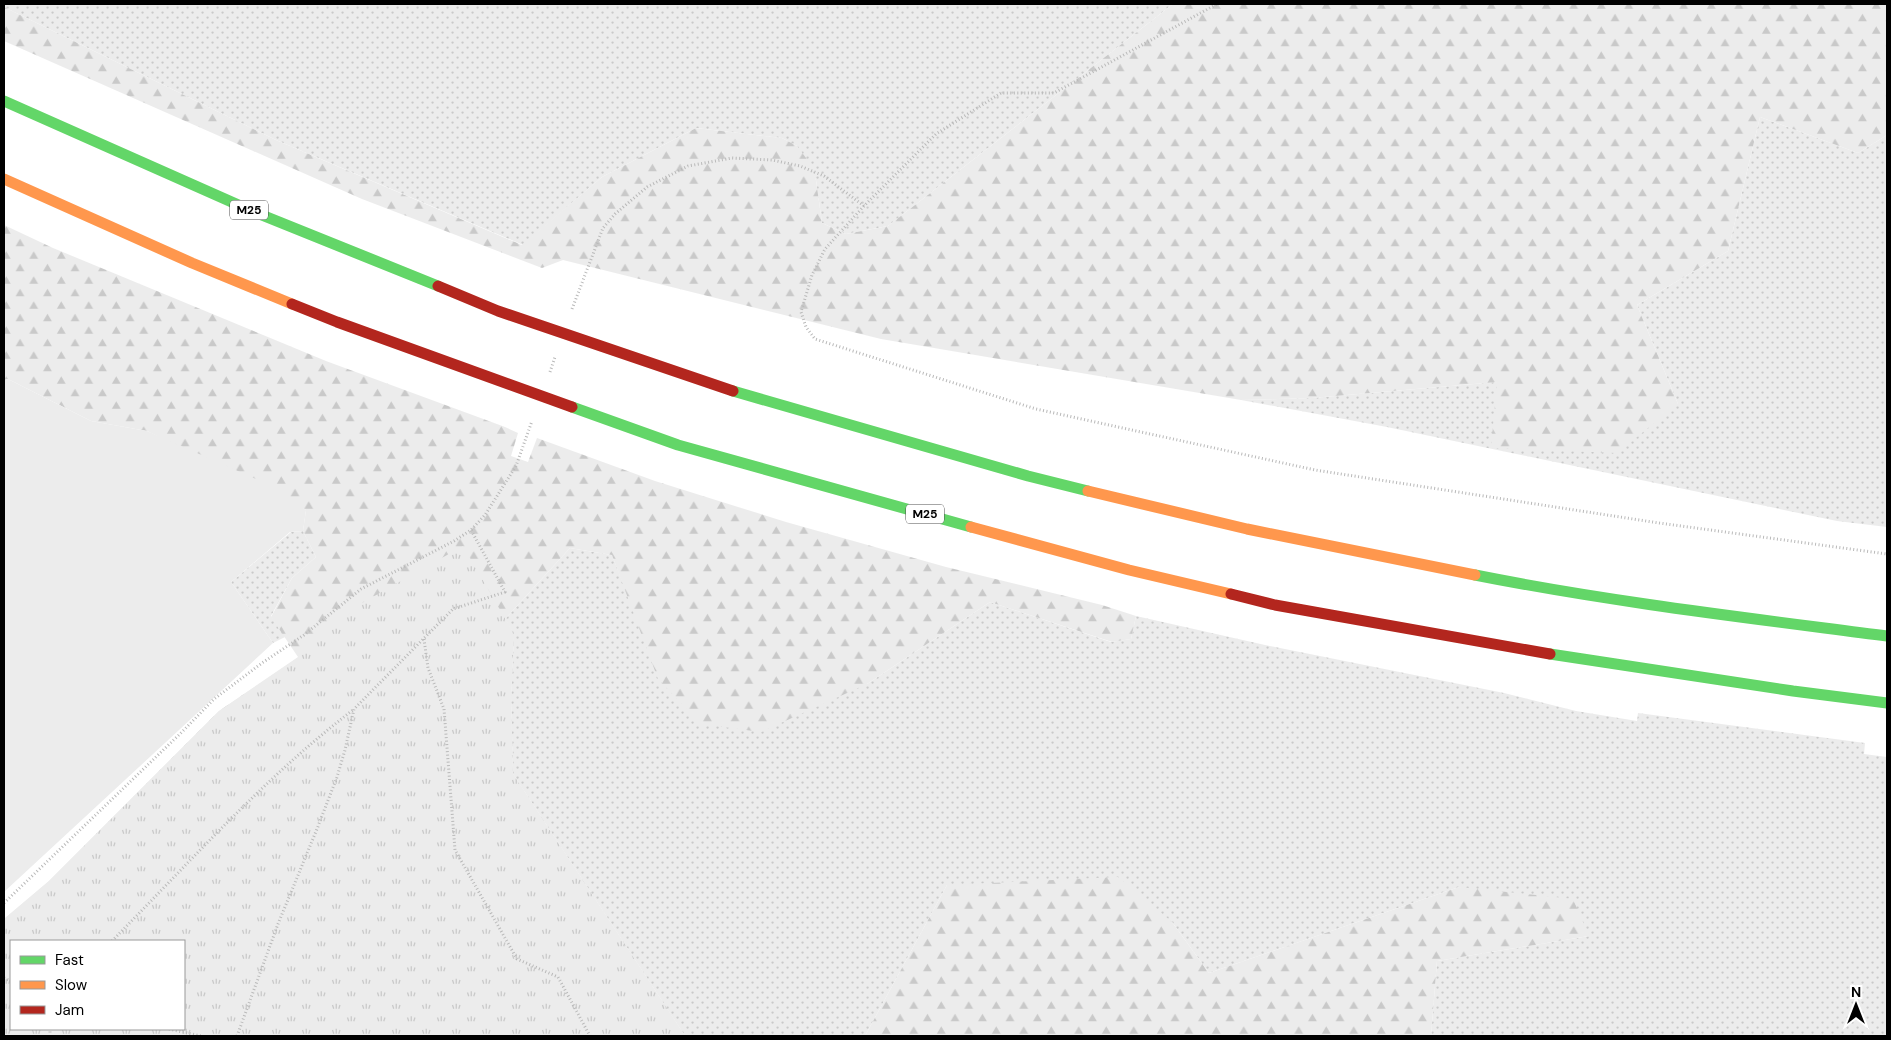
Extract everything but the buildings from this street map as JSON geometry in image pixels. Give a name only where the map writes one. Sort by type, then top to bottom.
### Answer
[{"type":"highway","name":"M25","points":[[4,100],[252,211],[498,311],[743,394],[869,431],[1038,478],[1184,515],[1286,537],[1526,585],[1701,612],[1887,636]]},
{"type":"highway","name":"M25","points":[[4,179],[192,263],[356,329],[678,445],[855,496],[1129,570],[1275,605],[1606,664],[1887,703]]},
{"type":"path","points":[[1216,4],[1054,93],[1002,93],[936,134],[864,206],[825,249],[812,275],[801,312],[806,327],[815,339],[1036,409],[1315,470],[1659,523],[1887,554]]},
{"type":"path","points":[[572,310],[603,228],[615,214],[647,187],[688,166],[732,158],[772,160],[800,166],[824,176],[864,206]]},
{"type":"path","points":[[549,374],[556,356]]},
{"type":"path","points":[[4,903],[214,699],[262,663],[304,635],[361,589],[454,541],[471,530],[485,515],[516,466],[533,420]]},
{"type":"path","points":[[113,940],[246,805],[323,733],[354,709],[453,609],[505,592],[471,530]]},
{"type":"path","points":[[424,638],[428,668],[444,709],[455,850],[517,959],[558,977],[590,1036]]},
{"type":"path","points":[[237,1036],[278,924],[337,777],[354,709]]},
{"type":"path","points":[[174,1030],[201,1036]]},
{"type":"green space","points":[[4,4],[1173,4],[888,226],[846,234],[822,223],[816,180],[797,146],[782,138],[696,128],[602,177],[523,245],[276,140],[4,7]]},
{"type":"green space","points":[[1173,4],[1887,4],[1887,135],[1858,153],[1760,117],[1728,251],[1637,305],[1678,404],[1617,453],[1491,448],[1497,382],[1312,398],[1241,400],[881,339],[563,260],[542,268],[362,199],[4,41],[4,7],[276,140],[522,245],[602,177],[696,128],[782,138],[797,146],[809,162],[816,180],[822,223],[846,234],[888,226]]},
{"type":"green space","points":[[1760,117],[1858,153],[1887,135],[1887,527],[1837,521],[1387,427],[1241,400],[1312,398],[1497,382],[1678,404],[1637,305],[1728,251]]},
{"type":"green space","points":[[4,225],[53,248],[326,361],[505,427],[518,433],[511,456],[528,462],[537,438],[655,481],[786,522],[946,567],[1102,605],[1136,616],[1131,639],[1112,642],[990,602],[867,684],[761,732],[701,724],[658,679],[612,555],[570,548],[505,619],[514,634],[511,698],[513,774],[685,1036],[4,1036],[4,919],[49,881],[219,711],[298,657],[271,617],[292,578],[316,557],[303,531],[306,510],[147,431],[91,421],[8,379],[4,380]]},
{"type":"green space","points":[[8,379],[91,421],[147,431],[272,486],[306,510],[303,531],[290,532],[231,582],[273,643],[4,892],[4,380]]},
{"type":"green space","points":[[303,531],[316,557],[292,578],[271,616],[285,637],[273,643],[231,582],[291,532]]},
{"type":"green space","points":[[463,546],[514,634],[511,698],[513,774],[685,1036],[4,1036],[4,919],[49,881],[219,711],[299,657],[362,603]]},
{"type":"green space","points":[[570,548],[612,555],[630,601],[867,684],[990,602],[1111,642],[1131,639],[1136,616],[1265,645],[1504,693],[1576,711],[1637,721],[1638,713],[1865,743],[1864,754],[1887,757],[1887,1036],[1431,1036],[1437,961],[1589,936],[1459,887],[1209,973],[1172,922],[947,885],[865,1036],[685,1036],[513,774],[511,698],[514,635],[505,619]]},
{"type":"green space","points":[[1118,877],[1172,922],[1209,973],[1459,887],[1573,899],[1589,936],[1437,961],[1431,1036],[865,1036],[947,885]]},
{"type":"traffic: fast","points":[[4,101],[252,211],[438,286]]},
{"type":"traffic: fast","points":[[733,391],[1028,476],[1088,491]]},
{"type":"traffic: fast","points":[[572,407],[678,445],[971,527]]},
{"type":"traffic: fast","points":[[1475,575],[1629,601],[1887,636]]},
{"type":"traffic: fast","points":[[1550,654],[1793,691],[1887,703]]},
{"type":"traffic: slow","points":[[4,179],[192,263],[292,304]]},
{"type":"traffic: slow","points":[[1088,491],[1247,529],[1475,575]]},
{"type":"traffic: slow","points":[[971,527],[1129,570],[1231,594]]},
{"type":"traffic: jam","points":[[438,286],[498,311],[733,391]]},
{"type":"traffic: jam","points":[[292,304],[572,407]]},
{"type":"traffic: jam","points":[[1231,594],[1275,605],[1550,654]]}]
